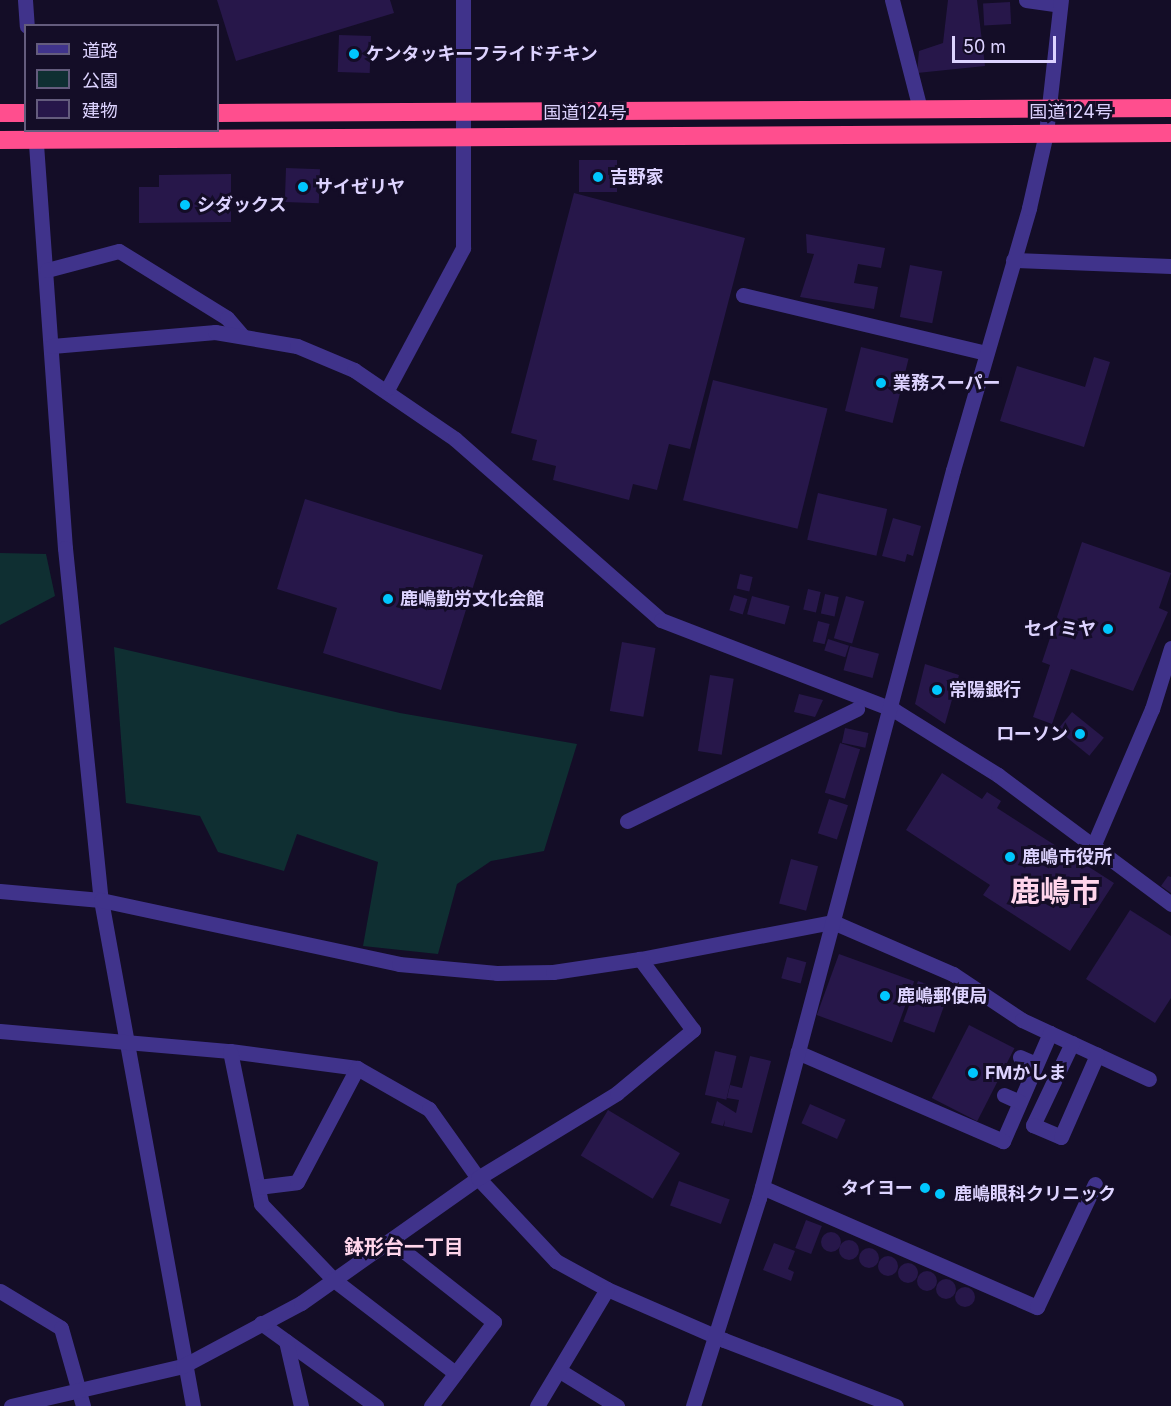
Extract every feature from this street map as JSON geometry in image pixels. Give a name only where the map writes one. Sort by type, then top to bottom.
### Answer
[{"type":"highway","name":"国道124号","points":[[219,113],[463,114],[1171,108]]},
{"type":"highway","points":[[0,113],[24,113]]},
{"type":"highway","name":"国道124号","points":[[0,140],[36,135],[1171,133]]},
{"type":"street","points":[[26,0],[27,24]]},
{"type":"street","points":[[388,388],[463,248],[463,0]]},
{"type":"street","points":[[892,0],[920,109]]},
{"type":"street","points":[[693,1406],[762,1187],[797,1052],[894,710],[986,353],[1046,133],[1061,3],[1026,0]]},
{"type":"street","points":[[36,135],[66,558],[101,900],[123,1043],[183,1366],[193,1406]]},
{"type":"street","points":[[47,270],[119,251],[227,318],[242,335]]},
{"type":"street","points":[[1013,260],[1171,266]]},
{"type":"street","points":[[743,295],[986,353]]},
{"type":"street","points":[[52,346],[184,330],[242,335],[306,349],[388,388],[455,439],[661,621],[894,710],[1094,844],[1171,903]]},
{"type":"street","points":[[1094,844],[1152,709],[1171,648]]},
{"type":"street","points":[[627,821],[857,709]]},
{"type":"street","points":[[0,891],[101,900],[434,970],[553,972],[640,959],[833,922],[953,974],[1022,1020],[1149,1079]]},
{"type":"street","points":[[11,1406],[183,1366],[334,1280],[478,1178],[617,1093],[693,1030],[640,959]]},
{"type":"street","points":[[0,1031],[230,1051],[357,1068],[429,1109],[478,1178],[534,1242],[606,1289],[715,1335],[896,1406]]},
{"type":"street","points":[[797,1052],[1003,1141],[1050,1033]]},
{"type":"street","points":[[1072,1043],[1033,1125],[1061,1137],[1097,1055]]},
{"type":"street","points":[[230,1051],[261,1203],[334,1280],[456,1373]]},
{"type":"street","points":[[1020,1057],[1036,1064]]},
{"type":"street","points":[[258,1187],[297,1182],[357,1068]]},
{"type":"street","points":[[1004,1095],[1020,1102]]},
{"type":"street","points":[[762,1187],[1037,1307],[1095,1184]]},
{"type":"street","points":[[391,1241],[494,1322],[431,1406]]},
{"type":"street","points":[[537,1406],[560,1371],[606,1289]]},
{"type":"street","points":[[4,1298],[62,1328],[80,1389],[82,1406]]},
{"type":"street","points":[[261,1323],[376,1406]]},
{"type":"street","points":[[286,1341],[301,1406]]},
{"type":"street","points":[[560,1371],[617,1406]]},
{"type":"green space","points":[[0,553],[46,554],[55,596],[0,625]]},
{"type":"green space","points":[[114,647],[400,713],[577,744],[544,851],[491,861],[457,884],[438,954],[363,946],[378,862],[297,834],[284,871],[218,852],[200,816],[126,803]]},
{"type":"building","points":[[217,0],[390,0],[394,13],[236,61]]},
{"type":"building","points":[[948,0],[977,0],[985,66],[917,73],[919,51],[943,43]]},
{"type":"building","points":[[1010,2],[1011,24],[984,25],[983,3]]},
{"type":"building","name":"ケンタッキーフライドチキン","points":[[339,35],[371,36],[370,73],[338,72]]},
{"type":"building","name":"吉野家","points":[[579,160],[617,160],[617,192],[579,192]]},
{"type":"building","points":[[286,168],[320,169],[319,203],[285,202]]},
{"type":"building","name":"シダックス","points":[[231,174],[231,222],[139,223],[139,187],[159,187],[159,175]]},
{"type":"building","points":[[574,193],[745,238],[690,449],[669,444],[657,490],[633,484],[629,500],[553,480],[556,466],[532,460],[537,440],[511,433]]},
{"type":"building","points":[[806,234],[885,248],[881,268],[858,264],[854,283],[878,287],[874,309],[800,297],[814,254],[807,253]]},
{"type":"building","points":[[910,265],[942,271],[932,323],[900,317]]},
{"type":"building","points":[[861,347],[909,359],[893,423],[845,411]]},
{"type":"building","points":[[1094,357],[1110,362],[1084,447],[1000,421],[1017,366],[1085,387]]},
{"type":"building","points":[[713,380],[827,409],[797,529],[683,500]]},
{"type":"building","points":[[818,493],[887,509],[876,556],[807,540]]},
{"type":"building","name":"鹿嶋勤労文化会館","points":[[305,499],[483,555],[441,690],[323,653],[337,608],[277,589]]},
{"type":"building","points":[[893,518],[921,526],[913,556],[907,554],[905,562],[882,556]]},
{"type":"building","name":"セイミヤ","points":[[1082,542],[1171,573],[1159,608],[1168,612],[1133,691],[1071,669],[1052,724],[1033,717],[1050,665],[1042,662]]},
{"type":"building","points":[[740,574],[753,577],[749,592],[737,589]]},
{"type":"building","points":[[808,589],[821,592],[816,612],[803,609]]},
{"type":"building","points":[[825,594],[839,597],[835,616],[821,614]]},
{"type":"building","points":[[734,595],[747,599],[743,614],[729,610]]},
{"type":"building","points":[[752,596],[790,606],[785,624],[747,614]]},
{"type":"building","points":[[846,596],[864,601],[852,644],[834,638]]},
{"type":"building","points":[[818,621],[830,624],[825,644],[813,641]]},
{"type":"building","points":[[828,639],[849,646],[845,657],[824,650]]},
{"type":"building","points":[[622,642],[655,648],[643,717],[610,711]]},
{"type":"building","points":[[850,646],[879,654],[873,678],[844,670]]},
{"type":"building","name":"常陽銀行","points":[[925,664],[959,675],[945,724],[915,704]]},
{"type":"building","points":[[710,675],[734,679],[722,755],[698,751]]},
{"type":"building","points":[[799,694],[823,700],[815,717],[794,712]]},
{"type":"building","name":"ローソン","points":[[1072,712],[1104,738],[1089,756],[1058,730]]},
{"type":"building","points":[[845,728],[868,733],[865,748],[842,743]]},
{"type":"building","points":[[840,743],[860,749],[845,799],[825,793]]},
{"type":"building","name":"鹿嶋市役所","points":[[942,773],[982,799],[987,792],[1001,801],[997,808],[1114,883],[1070,951],[983,895],[990,885],[906,830]]},
{"type":"building","points":[[829,799],[848,805],[837,839],[818,833]]},
{"type":"building","points":[[791,859],[818,866],[806,911],[779,903]]},
{"type":"building","points":[[1168,876],[1171,877],[1171,893],[1161,886]]},
{"type":"building","points":[[1130,910],[1171,936],[1171,998],[1155,1023],[1086,979]]},
{"type":"building","points":[[839,954],[914,981],[892,1042],[817,1015]]},
{"type":"building","points":[[787,957],[806,962],[801,983],[781,978]]},
{"type":"building","points":[[918,981],[949,992],[934,1033],[903,1021]]},
{"type":"building","name":"FMかしま","points":[[969,1025],[1014,1048],[977,1121],[932,1098]]},
{"type":"building","points":[[715,1051],[736,1056],[726,1100],[705,1095]]},
{"type":"building","points":[[750,1056],[771,1061],[752,1133],[724,1126],[725,1120],[723,1126],[711,1123],[717,1101],[736,1113],[739,1100],[727,1098],[730,1085],[742,1088]]},
{"type":"building","points":[[810,1104],[846,1120],[837,1139],[801,1123]]},
{"type":"building","points":[[608,1110],[680,1153],[653,1199],[581,1155]]},
{"type":"building","points":[[679,1181],[730,1199],[721,1224],[670,1205]]},
{"type":"building","points":[[806,1220],[822,1226],[811,1254],[795,1248]]},
{"type":"building","points":[[831,1232],[838,1235],[841,1242],[838,1249],[831,1252],[824,1249],[821,1242],[824,1235]]},
{"type":"building","points":[[849,1240],[856,1243],[859,1250],[856,1257],[849,1260],[842,1257],[839,1250],[842,1243]]},
{"type":"building","points":[[774,1243],[795,1251],[788,1269],[794,1272],[791,1281],[763,1270]]},
{"type":"building","points":[[869,1248],[876,1251],[879,1258],[876,1265],[869,1268],[862,1265],[859,1258],[862,1251]]},
{"type":"building","points":[[888,1256],[895,1259],[898,1266],[895,1273],[888,1276],[881,1273],[878,1266],[881,1259]]},
{"type":"building","points":[[908,1263],[915,1266],[918,1273],[915,1280],[908,1283],[901,1280],[898,1273],[901,1266]]},
{"type":"building","points":[[927,1271],[934,1274],[937,1281],[934,1288],[927,1291],[920,1288],[917,1281],[920,1274]]},
{"type":"building","points":[[942,1279],[950,1279],[956,1285],[956,1293],[950,1299],[942,1299],[936,1293],[936,1285]]},
{"type":"building","points":[[965,1287],[972,1290],[975,1297],[972,1304],[965,1307],[958,1304],[955,1297],[958,1290]]},
{"type":"place","name":"ケンタッキーフライドチキン","points":[[354,54]]},
{"type":"place","name":"吉野家","points":[[598,177]]},
{"type":"place","name":"サイゼリヤ","points":[[303,187]]},
{"type":"place","name":"シダックス","points":[[185,205]]},
{"type":"place","name":"業務スーパー","points":[[881,383]]},
{"type":"place","name":"鹿嶋勤労文化会館","points":[[388,599]]},
{"type":"place","name":"セイミヤ","points":[[1108,629]]},
{"type":"place","name":"常陽銀行","points":[[937,690]]},
{"type":"place","name":"ローソン","points":[[1080,734]]},
{"type":"place","name":"鹿嶋市役所","points":[[1010,857]]},
{"type":"place","name":"鹿嶋郵便局","points":[[885,996]]},
{"type":"place","name":"FMかしま","points":[[973,1073]]},
{"type":"place","name":"タイヨー","points":[[925,1188]]},
{"type":"place","name":"鹿嶋眼科クリニック","points":[[940,1194]]},
{"type":"district","name":"鹿嶋市","points":[[1055,891]]},
{"type":"district","name":"鉢形台一丁目","points":[[404,1247]]}]
